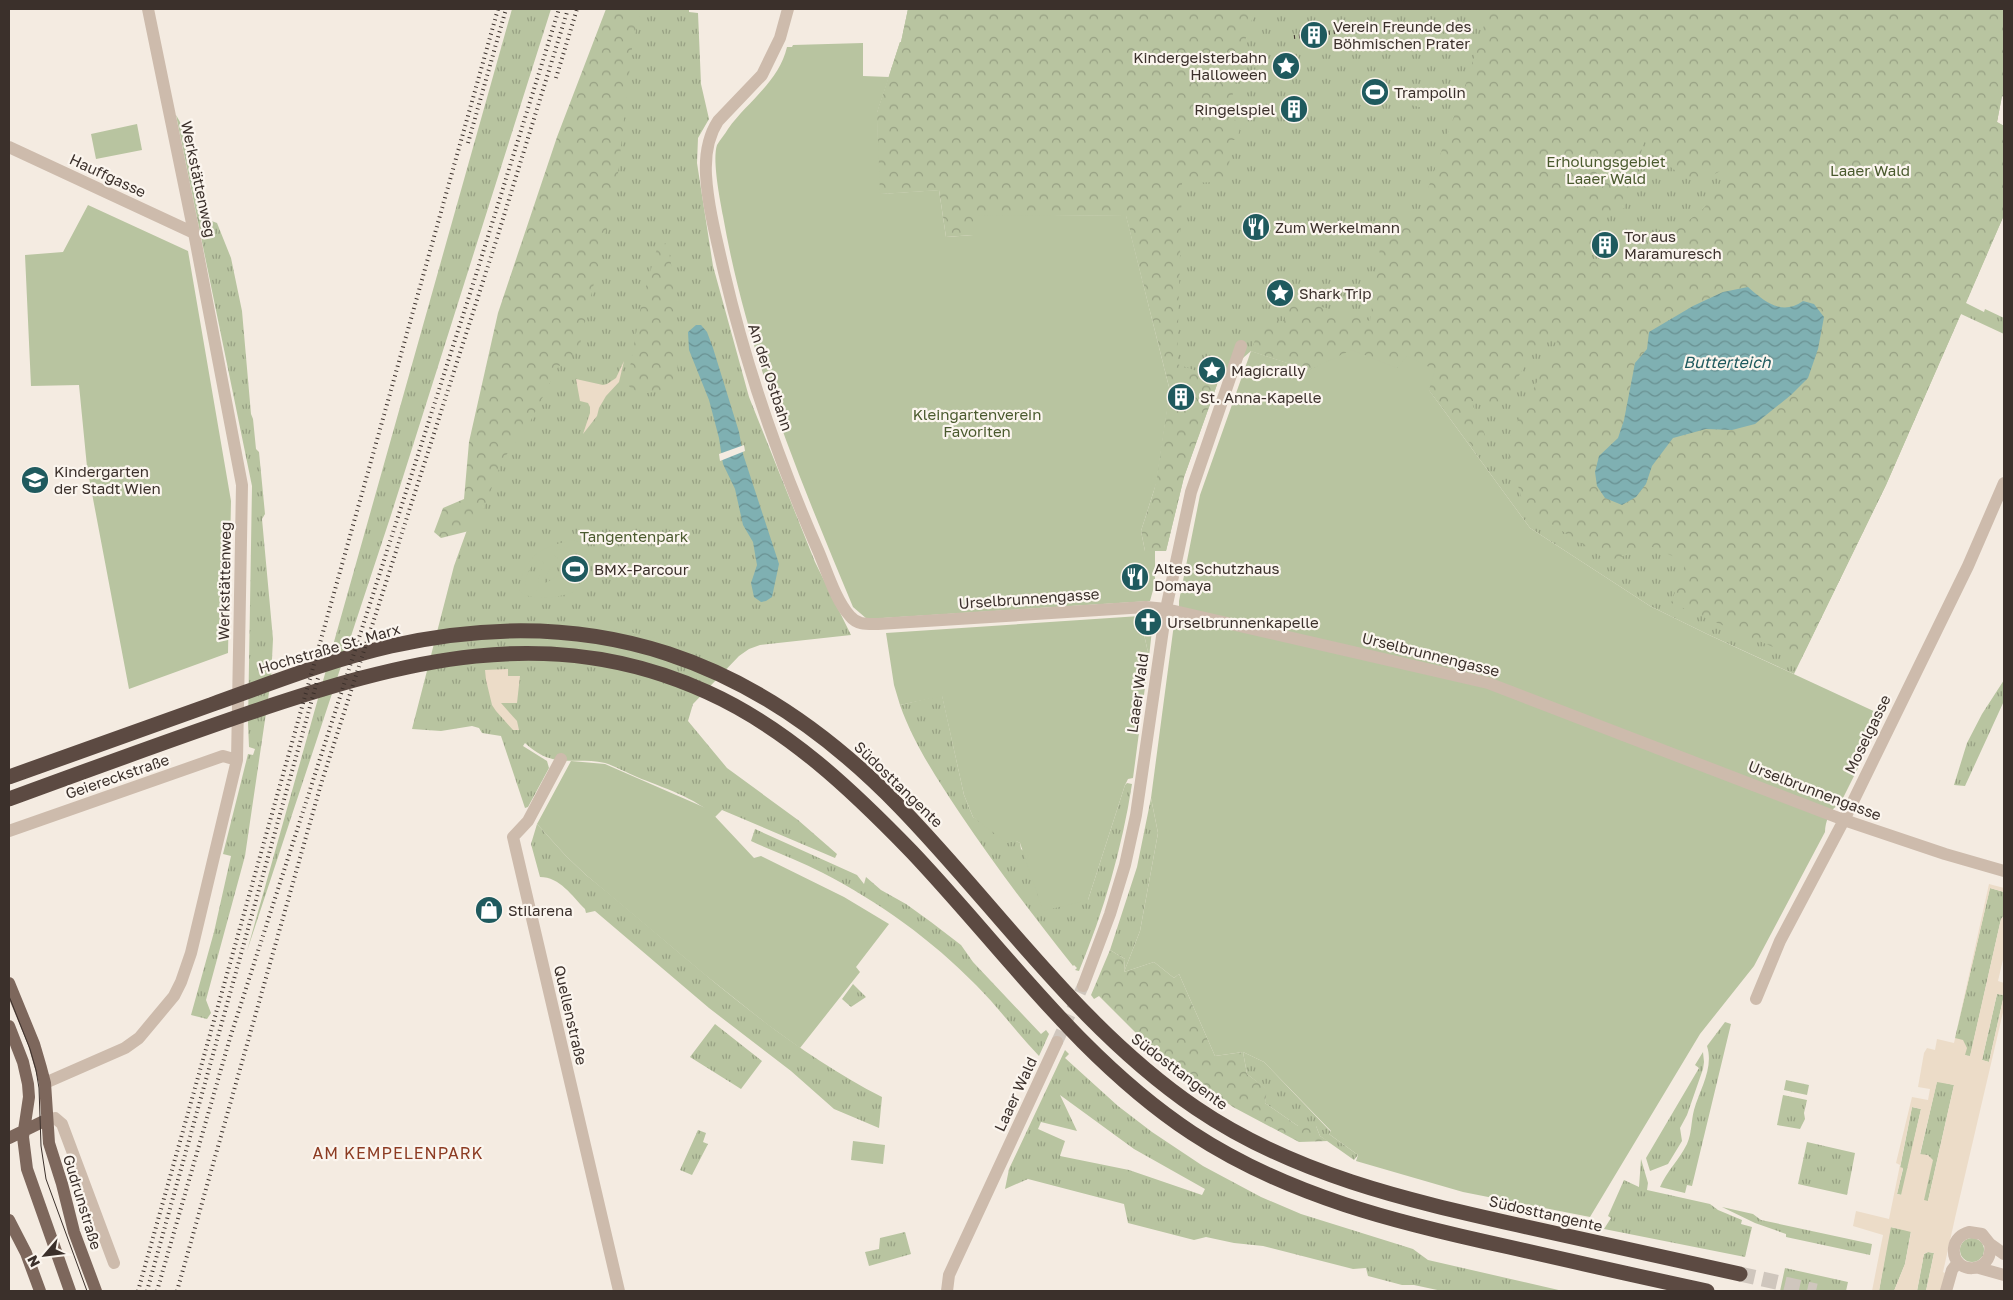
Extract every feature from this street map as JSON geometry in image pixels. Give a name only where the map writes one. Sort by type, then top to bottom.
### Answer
[{"type":"highway","name":"Hochstraße St. Marx","points":[[9,777],[312,669],[391,646],[461,634],[527,630],[584,634],[619,640],[684,658],[718,672],[752,690]]},
{"type":"highway","points":[[9,799],[213,725],[318,690],[396,669],[464,656],[559,654],[616,662],[676,679],[742,710],[794,744],[849,790],[916,856],[1041,998],[1089,1048],[1158,1109],[1212,1145],[1255,1169],[1312,1194],[1402,1223],[1707,1291]]},
{"type":"highway","name":"Südosttangente","points":[[752,690],[829,742],[890,797],[936,845],[1057,982],[1123,1050],[1184,1099],[1238,1134],[1293,1161],[1407,1199],[1740,1274]]},
{"type":"main road","name":"Gudrunstraße","points":[[9,983],[34,1044],[45,1083],[49,1143],[74,1232],[88,1274],[96,1291]]},
{"type":"main road","points":[[9,1026],[23,1062],[28,1084],[29,1097],[23,1132],[30,1181],[70,1291]]},
{"type":"main road","points":[[9,1138],[46,1120]]},
{"type":"main road","points":[[9,1220],[26,1253],[40,1291]]},
{"type":"street","name":"Werkstättenweg","points":[[45,1083],[133,1043],[144,1033],[174,996],[191,953],[237,760],[242,485],[194,233],[148,9]]},
{"type":"street","name":"An der Ostbahn","points":[[788,9],[780,38],[762,75],[718,121],[713,129],[707,145],[706,176],[714,230],[734,312],[770,428],[804,518],[838,597],[854,621]]},
{"type":"street","name":"Hauffgasse","points":[[9,147],[194,233]]},
{"type":"street","name":"Laaer Wald","points":[[1083,986],[1110,914],[1125,865],[1136,815],[1166,609],[1191,492],[1241,346]]},
{"type":"street","name":"Moselgasse","points":[[1756,999],[1780,941],[1844,820],[1968,566],[2004,483]]},
{"type":"street","name":"Urselbrunnengasse","points":[[854,621],[864,624],[878,624],[1146,607],[1166,609],[1488,683],[1844,820],[2004,871]]},
{"type":"street","name":"Geiereckstraße","points":[[9,831],[224,756],[237,760]]},
{"type":"street","name":"Quellenstraße","points":[[560,759],[528,821],[513,837],[619,1291]]},
{"type":"street","name":"Laaer Wald","points":[[947,1291],[949,1275],[1057,1042]]},
{"type":"street","name":"Gudrunstraße","points":[[46,1120],[56,1118],[62,1124],[114,1264]]},
{"type":"street","points":[[1979,1268],[1989,1258],[1991,1252],[1990,1244],[1987,1238],[1976,1232],[1963,1234],[1955,1244],[1955,1257],[1958,1262],[1968,1268],[1979,1268],[2004,1275]]},
{"type":"street","points":[[1990,1244],[2004,1254]]},
{"type":"street","points":[[1946,1291],[1952,1270],[1958,1262]]},
{"type":"green space","points":[[512,9],[551,9],[391,515],[247,951]]},
{"type":"green space","points":[[606,9],[641,9],[632,48],[617,182],[579,349],[558,367],[530,422],[502,461],[481,516],[469,531],[441,538],[434,532],[443,508],[464,499],[469,442],[498,313],[557,137]]},
{"type":"green space","name":"Tangentenpark","points":[[628,9],[689,9],[689,12],[698,13],[701,84],[709,119],[698,138],[697,163],[713,266],[749,397],[815,562],[851,635],[760,645],[749,649],[739,656],[693,704],[688,721],[727,768],[798,820],[837,854],[835,858],[722,810],[715,817],[699,804],[689,799],[609,764],[545,757],[525,743],[523,746],[547,761],[549,768],[528,807],[525,808],[501,736],[482,733],[479,728],[472,726],[441,731],[412,729],[454,566],[512,405]]},
{"type":"green space","name":"Erholungsgebiet Laaer Wald","points":[[908,9],[2004,9],[2004,97],[2002,96],[1997,122],[2004,126],[2004,215],[1966,303],[1984,312],[1985,309],[2004,318],[2004,334],[1961,314],[1886,485],[1794,674],[1650,606],[1530,528],[1429,390],[1309,370],[1251,351],[1219,379],[1184,477],[1166,551],[1145,551],[1170,390],[1126,215],[939,190],[879,194],[877,113],[901,42]]},
{"type":"green space","points":[[908,9],[1256,9],[1239,63],[1233,91],[1229,119],[1242,121],[1237,140],[1233,140],[1226,182],[1182,183],[1177,364],[1219,379],[1184,477],[1166,551],[1145,551],[1141,531],[1156,484],[1170,390],[1126,215],[973,217],[973,235],[946,237],[939,190],[879,194],[877,113],[901,42]]},
{"type":"green space","name":"Laaer Wald","points":[[1489,9],[2004,9],[2004,97],[2002,96],[1997,122],[2004,126],[2004,215],[1886,485],[1801,659],[1671,603],[1686,562],[1652,547],[1608,561],[1524,506],[1506,445],[1562,331],[1540,338],[1504,403],[1471,401],[1488,442],[1473,447],[1429,390],[1407,356],[1397,368],[1352,350],[1309,370],[1251,351],[1264,316],[1284,322],[1291,298],[1370,321],[1385,211],[1418,216],[1466,83]],"holes":[[[1645,137],[1655,155],[1685,178],[1702,181],[1722,170],[1734,174],[1701,211],[1681,226],[1658,237],[1621,246],[1597,263],[1585,256],[1606,218],[1623,210],[1634,183]],[[1748,287],[1760,297],[1778,307],[1794,307],[1808,378],[1755,424],[1732,430],[1706,429],[1673,437],[1652,466],[1646,484],[1599,456],[1618,438],[1624,420],[1635,363],[1647,349],[1650,331],[1693,306],[1723,292]]]},
{"type":"green space","name":"Kleingartenverein Favoriten","points":[[863,43],[863,76],[889,77],[877,113],[880,194],[939,190],[946,237],[973,235],[973,216],[1126,215],[1170,391],[1156,484],[1141,531],[1145,551],[1155,550],[1155,583],[1150,601],[867,619],[853,607],[795,464],[761,366],[733,267],[720,200],[715,160],[718,143],[736,119],[770,81],[783,59],[787,47],[792,47],[793,45]]},
{"type":"green space","name":"Trampolin","points":[[1357,83],[1395,90],[1393,101],[1356,94]]},
{"type":"green space","name":"Trampolin","points":[[1401,91],[1429,97],[1427,109],[1399,102]]},
{"type":"green space","points":[[176,115],[180,122],[209,220],[217,223],[231,258],[242,311],[251,414],[256,449],[259,452],[265,514],[262,519],[273,639],[271,679],[245,856],[206,1000],[211,1013],[207,1019],[191,1015],[214,932],[231,856],[223,854],[248,754],[253,755],[255,749],[249,747],[248,723],[252,486]]},
{"type":"green space","points":[[137,124],[142,150],[96,159],[91,134]]},
{"type":"green space","points":[[88,205],[188,251],[231,501],[228,653],[129,689],[87,467],[79,385],[31,386],[25,255],[63,252]]},
{"type":"green space","points":[[667,243],[675,295],[678,383],[651,392],[638,392],[627,384],[642,300],[658,245]]},
{"type":"green space","points":[[1352,350],[1397,368],[1407,356],[1435,370],[1429,390],[1530,528],[1650,606],[1880,714],[1883,718],[1840,804],[1833,809],[1829,816],[1825,832],[1754,966],[1700,1034],[1590,1217],[1463,1192],[1356,1161],[1358,1155],[1329,1134],[1331,1131],[1264,1062],[1243,1052],[1215,1056],[1179,974],[1174,978],[1154,962],[1124,972],[1140,931],[1158,833],[1151,798],[1174,624],[1179,620],[1179,601],[1200,495],[1251,351],[1309,370]]},
{"type":"green space","name":"BMX-Parcour","points":[[575,540],[582,546],[582,568],[578,589],[565,595],[547,598],[537,598],[523,593],[519,589],[525,568],[530,560],[545,549]],"holes":[[[571,546],[575,547],[577,551],[576,559],[573,562],[559,559],[553,555],[554,551]],[[542,560],[544,563],[538,581],[539,588],[535,591],[528,591],[526,577],[538,561]],[[561,565],[569,568],[566,572],[545,583],[544,580],[549,570]]]},
{"type":"green space","points":[[1140,616],[1149,616],[1153,621],[1149,657]]},
{"type":"green space","points":[[1140,616],[1149,657],[1133,778],[1128,779],[1125,785],[1088,900],[1043,911],[1020,843],[1016,841],[1007,843],[973,817],[964,795],[942,696],[900,705],[894,685],[886,633]]},
{"type":"green space","points":[[506,621],[554,622],[605,627],[657,638],[647,679],[599,668],[552,663],[508,664]]},
{"type":"green space","points":[[2004,680],[2004,701],[1965,786],[1954,785],[1967,743],[1982,714]]},
{"type":"green space","points":[[942,695],[964,795],[973,817],[1020,843],[1021,849],[1088,900],[1125,785],[1127,783],[1132,784],[1123,832],[1111,879],[1079,971],[1075,970],[1077,968],[1073,966],[1044,929],[988,854],[935,775],[912,734],[900,705]]},
{"type":"green space","points":[[571,761],[605,764],[708,809],[754,858],[761,856],[844,897],[889,924],[856,967],[860,972],[800,1048],[704,974],[586,875],[537,824]]},
{"type":"green space","points":[[1151,798],[1158,833],[1140,931],[1124,972],[1125,959],[1110,950],[1137,867]]},
{"type":"green space","points":[[537,824],[586,875],[729,994],[803,1049],[841,1074],[882,1097],[879,1128],[834,1109],[791,1071],[709,1008],[595,911],[586,913],[585,909],[560,884],[554,880],[540,877],[531,844]]},
{"type":"green space","points":[[755,829],[857,875],[864,884],[866,877],[881,890],[906,904],[961,945],[973,962],[1041,1034],[1046,1030],[1049,1034],[1039,1056],[976,985],[923,937],[884,909],[844,884],[805,864],[751,841]]},
{"type":"green space","points":[[1990,888],[2004,892],[2004,916],[2001,919],[1970,1057],[1965,1055],[1955,1038]]},
{"type":"green space","points":[[1110,950],[1125,959],[1124,972],[1154,962],[1174,978],[1179,974],[1215,1056],[1243,1052],[1247,1074],[1267,1089],[1265,1103],[1298,1126],[1316,1126],[1320,1136],[1328,1141],[1299,1142],[1233,1107],[1172,1063],[1139,1036],[1099,996],[1094,999],[1091,995]]},
{"type":"green space","points":[[853,984],[866,997],[851,1007],[842,999]]},
{"type":"green space","points":[[1997,994],[2004,995],[1989,1062],[1982,1060]]},
{"type":"green space","points":[[1725,1022],[1731,1024],[1692,1186],[1687,1185],[1685,1193],[1660,1187],[1687,1144],[1694,1110],[1708,1070],[1709,1054],[1707,1046]]},
{"type":"green space","points":[[715,1024],[762,1061],[741,1089],[690,1057]]},
{"type":"green space","points":[[1065,1050],[1069,1054],[1065,1058],[1118,1106],[1152,1132],[1203,1166],[1261,1197],[1301,1214],[1413,1249],[1428,1260],[1563,1291],[1442,1291],[1414,1285],[1402,1285],[1368,1276],[1366,1268],[1353,1269],[1263,1246],[1234,1243],[1206,1237],[1194,1240],[1128,1223],[1124,1204],[1028,1179],[1005,1189],[1009,1169]],"holes":[[[1060,1095],[1134,1149],[1205,1189],[1202,1195],[1129,1170],[1060,1156],[1065,1141],[1038,1129],[1041,1122],[1077,1131]]]},
{"type":"green space","points":[[1243,1052],[1264,1062],[1331,1132],[1329,1134],[1358,1155],[1354,1160],[1320,1136],[1316,1126],[1298,1126],[1265,1103],[1266,1089],[1247,1074]]},
{"type":"green space","points":[[1703,1052],[1703,1069],[1687,1115],[1680,1128],[1682,1141],[1668,1164],[1650,1171],[1646,1158],[1699,1068],[1695,1065]]},
{"type":"green space","points":[[1786,1080],[1809,1085],[1807,1095],[1784,1090]]},
{"type":"green space","points":[[1937,1081],[1954,1085],[1928,1201],[1924,1201],[1920,1155]]},
{"type":"green space","points":[[1783,1095],[1807,1100],[1804,1113],[1805,1119],[1800,1129],[1777,1125]]},
{"type":"green space","points":[[1912,1107],[1921,1109],[1902,1195],[1897,1194],[1903,1169],[1900,1168]]},
{"type":"green space","points":[[698,1130],[706,1133],[703,1142],[708,1144],[692,1175],[680,1170]]},
{"type":"green space","points":[[853,1141],[885,1145],[883,1164],[851,1160]]},
{"type":"green space","points":[[1807,1142],[1855,1153],[1847,1195],[1798,1184]]},
{"type":"green space","points":[[1641,1159],[1648,1183],[1647,1190],[1710,1204],[1718,1210],[1742,1220],[1741,1224],[1752,1227],[1745,1257],[1604,1229],[1611,1218],[1608,1216],[1624,1180],[1639,1187]]},
{"type":"green space","points":[[1722,1207],[1753,1214],[1761,1220],[1872,1244],[1870,1255],[1786,1237],[1786,1234],[1755,1223]]},
{"type":"green space","points":[[1890,1227],[1911,1231],[1905,1264],[1894,1291],[1879,1291]]},
{"type":"green space","points":[[905,1232],[911,1254],[869,1266],[865,1252],[879,1249],[880,1238]]},
{"type":"green space","points":[[1972,1238],[1980,1242],[1984,1250],[1980,1258],[1972,1262],[1964,1258],[1960,1250],[1964,1242]]},
{"type":"green space","points":[[1928,1252],[1934,1253],[1926,1291],[1917,1291],[1924,1254]]},
{"type":"green space","points":[[1785,1268],[1848,1282],[1846,1291],[1780,1291]]},
{"type":"shaded area","points":[[624,361],[619,382],[606,396],[597,416],[583,434],[590,413],[590,407],[588,403],[580,401],[576,379],[603,385],[607,384],[616,378]]},
{"type":"shaded area","points":[[508,669],[508,676],[520,676],[517,703],[501,703],[517,721],[519,730],[513,730],[492,705],[486,680],[485,670]]},
{"type":"shaded area","points":[[1989,884],[2004,888],[2004,892],[1990,888],[1957,1030]]},
{"type":"shaded area","points":[[2004,916],[2004,955],[1998,981],[2004,983],[2004,995],[2004,1008],[1955,1218],[1943,1272],[1945,1273],[1941,1291],[1926,1291],[1934,1253],[1928,1252],[1924,1254],[1917,1291],[1894,1291],[1905,1264],[1911,1232],[1891,1227],[1879,1291],[1872,1291],[1883,1235],[1853,1226],[1856,1211],[1889,1219],[1900,1165],[1896,1163],[1912,1097],[1928,1100],[1930,1089],[1918,1087],[1924,1053],[1927,1048],[1935,1050],[1937,1039],[1954,1043],[1955,1038],[1963,1040],[1967,1048],[1965,1055],[1970,1056],[2001,919]],"holes":[[[1997,994],[2004,995],[1989,1062],[1982,1060]],[[1937,1082],[1954,1085],[1928,1201],[1924,1200],[1933,1160],[1928,1155],[1920,1154]],[[1912,1107],[1921,1109],[1901,1195],[1897,1194],[1903,1168],[1900,1167]]]},
{"type":"water","name":"Butterteich","points":[[1748,287],[1767,302],[1781,307],[1788,307],[1803,301],[1814,304],[1824,317],[1818,349],[1808,378],[1791,395],[1755,424],[1732,430],[1706,429],[1673,438],[1652,466],[1646,484],[1636,497],[1622,505],[1605,498],[1597,486],[1595,472],[1599,456],[1618,438],[1624,420],[1635,363],[1647,349],[1649,332],[1693,306],[1723,292]]},
{"type":"water","points":[[696,325],[701,325],[707,332],[713,348],[739,432],[743,454],[779,564],[772,597],[766,601],[761,602],[754,597],[751,583],[757,565],[753,542],[743,525],[735,489],[723,464],[719,438],[709,400],[689,350],[688,332]]},
{"type":"pier","points":[[744,445],[745,451],[720,461],[719,454]]},
{"type":"tunnel","points":[[1057,1042],[1083,986]]},
{"type":"tunnel","points":[[1740,1274],[1816,1291]]},
{"type":"tram line","points":[[9,996],[30,1049],[36,1070],[39,1088],[41,1146],[46,1179],[87,1291]]},
{"type":"railway","points":[[138,1291],[498,9]]},
{"type":"railway","points":[[468,143],[506,9]]},
{"type":"railway","points":[[157,1291],[230,1038],[475,278],[559,9]]},
{"type":"railway","points":[[177,1291],[321,784],[497,238],[568,9]]},
{"type":"railway","points":[[556,78],[577,9]]},
{"type":"railway","points":[[1294,37],[1335,32]]},
{"type":"railway","points":[[147,1291],[318,678]]},
{"type":"place","name":"Verein Freunde des Böhmischen Prater","points":[[1314,35]]},
{"type":"place","name":"Kindergeisterbahn Halloween","points":[[1286,66]]},
{"type":"place","name":"Trampolin","points":[[1375,92]]},
{"type":"place","name":"Ringelspiel","points":[[1294,109]]},
{"type":"place","name":"Zum Werkelmann","points":[[1256,227]]},
{"type":"place","name":"Tor aus Maramuresch","points":[[1605,245]]},
{"type":"place","name":"Shark Trip","points":[[1280,293]]},
{"type":"place","name":"Magicrally","points":[[1212,370]]},
{"type":"place","name":"St. Anna-Kapelle","points":[[1181,397]]},
{"type":"place","name":"Kindergarten der Stadt Wien","points":[[35,480]]},
{"type":"place","name":"BMX-Parcour","points":[[575,569]]},
{"type":"place","name":"Altes Schutzhaus Domaya","points":[[1135,577]]},
{"type":"place","name":"Urselbrunnenkapelle","points":[[1148,622]]},
{"type":"place","name":"Stilarena","points":[[489,910]]},
{"type":"district","name":"AM KEMPELENPARK","points":[[398,1153]]}]
